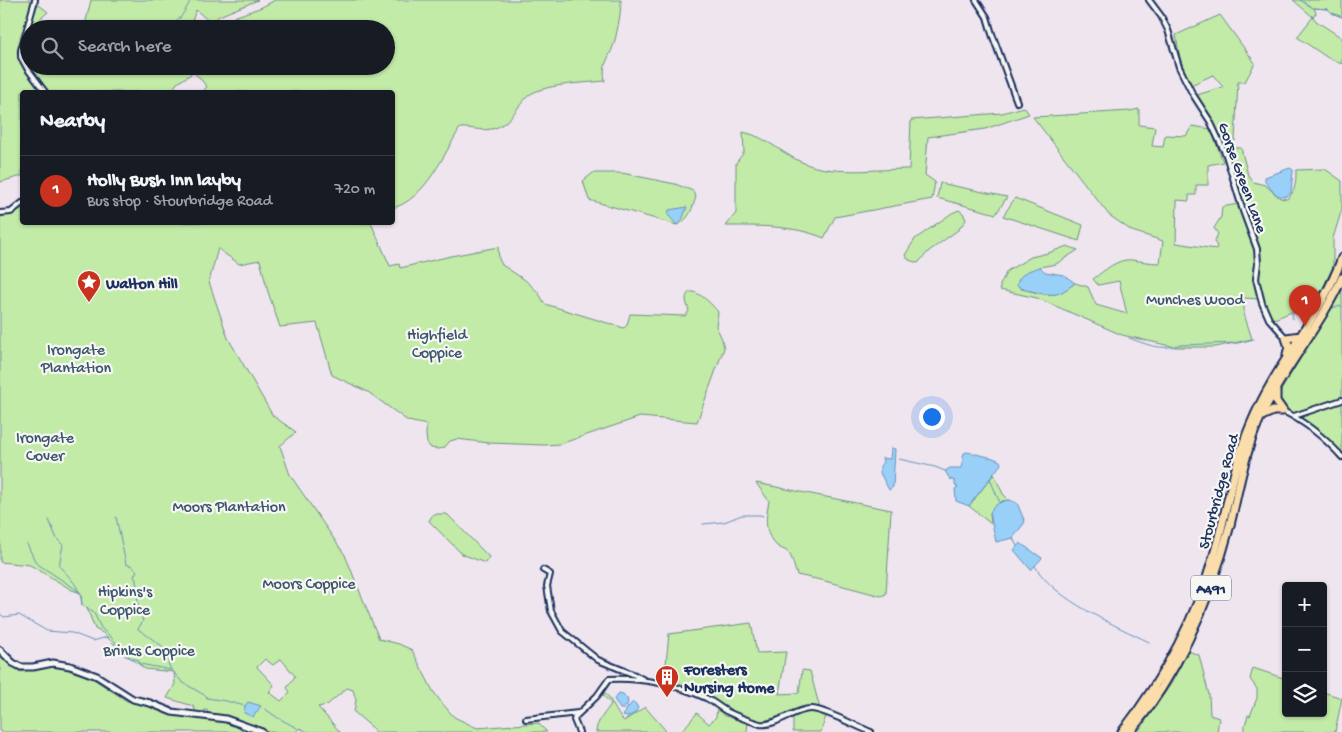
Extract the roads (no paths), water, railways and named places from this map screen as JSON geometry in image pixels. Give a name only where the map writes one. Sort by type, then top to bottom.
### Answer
[{"type":"highway","name":"Stourbridge Road","points":[[1122,732],[1164,672],[1178,646],[1214,557],[1244,440],[1264,394],[1301,336],[1333,279],[1342,258]]},
{"type":"highway","name":"Stourbridge Road","points":[[1130,732],[1146,713],[1169,678],[1204,608],[1230,524],[1248,448],[1261,416],[1276,386],[1318,322],[1342,278]]},
{"type":"highway","points":[[1286,359],[1289,347],[1286,338],[1301,336]]},
{"type":"highway","points":[[1276,386],[1276,401],[1283,411]]},
{"type":"highway","points":[[1261,416],[1273,411],[1283,411]]},
{"type":"street","points":[[29,20],[34,0]]},
{"type":"street","points":[[976,0],[987,17],[1017,102]]},
{"type":"street","name":"Gorse Green Lane","points":[[1149,0],[1161,16],[1168,30],[1179,67],[1192,93],[1210,121],[1226,155],[1257,249],[1256,280],[1262,302],[1269,319],[1286,338]]},
{"type":"street","points":[[33,75],[44,90]]},
{"type":"street","points":[[0,213],[11,212],[20,205]]},
{"type":"street","points":[[1294,416],[1342,400]]},
{"type":"street","points":[[1283,411],[1294,416],[1332,446],[1342,457]]},
{"type":"street","points":[[543,570],[550,574],[547,586],[551,611],[562,631],[598,660],[635,674],[644,680]]},
{"type":"street","points":[[0,650],[13,663],[21,667],[34,667],[53,663],[70,666],[96,676],[132,698],[172,712],[226,719],[262,732]]},
{"type":"street","points":[[579,732],[574,720],[597,696],[609,679],[644,680],[698,694],[735,716],[762,724],[769,724],[811,708],[869,732]]},
{"type":"street","points":[[526,719],[580,713]]},
{"type":"water","points":[[1290,168],[1293,170],[1291,193],[1283,197],[1276,194],[1270,188],[1265,181],[1265,177]]},
{"type":"water","points":[[687,207],[682,220],[677,225],[668,215],[669,210]]},
{"type":"water","points":[[1040,267],[1045,272],[1064,275],[1075,283],[1056,294],[1025,290],[1017,285],[1023,275]]},
{"type":"water","points":[[891,448],[895,449],[893,487],[889,490],[880,473],[880,466],[883,462],[882,458],[890,459]]},
{"type":"water","points":[[964,453],[993,458],[1000,461],[1001,464],[969,506],[956,501],[955,489],[958,487],[945,471],[950,468],[961,468]]},
{"type":"water","points":[[1009,500],[1017,503],[1025,522],[1013,538],[996,542],[990,513],[998,504]]},
{"type":"water","points":[[1020,543],[1042,558],[1031,570],[1014,550]]},
{"type":"water","points":[[619,693],[627,698],[628,703],[624,709],[620,709],[614,699]]},
{"type":"water","points":[[248,702],[261,706],[253,717],[244,713]]},
{"type":"water","points":[[633,702],[638,708],[634,714],[627,717],[623,716],[628,707]]},
{"type":"waterway","points":[[178,20],[191,0]]},
{"type":"waterway","points":[[1300,0],[1313,8],[1328,9],[1342,17]]},
{"type":"waterway","points":[[1331,308],[1342,306]]},
{"type":"waterway","points":[[1292,319],[1292,314],[1302,307],[1307,308]]},
{"type":"waterway","points":[[1129,338],[1153,346],[1165,347],[1238,343],[1254,339]]},
{"type":"waterway","points":[[899,459],[945,471]]},
{"type":"waterway","points":[[990,479],[1000,503]]},
{"type":"waterway","points":[[703,524],[724,522],[742,515],[763,516]]},
{"type":"waterway","points":[[116,517],[126,564],[132,566],[137,571],[134,576],[143,621],[138,629],[162,646],[170,668],[182,682],[207,698],[245,706]]},
{"type":"waterway","points":[[49,520],[57,539],[63,545],[59,566],[77,588],[82,605],[94,613],[101,628],[113,639],[125,656],[138,660],[140,664],[171,670]]},
{"type":"waterway","points":[[1013,538],[1017,546]]},
{"type":"waterway","points":[[27,544],[36,563],[80,592]]},
{"type":"waterway","points":[[1035,566],[1044,578],[1070,601],[1149,642]]},
{"type":"waterway","points":[[0,614],[4,617],[19,615],[47,631],[72,633],[93,641],[107,637]]},
{"type":"waterway","points":[[265,709],[297,728]]},
{"type":"place","name":"Walton Hill","points":[[89,303]]},
{"type":"place","name":"Holly Bush Inn layby","points":[[1305,326]]},
{"type":"place","name":"Foresters Nursing Home","points":[[667,698]]},
{"type":"park label","name":"Munches Wood","points":[[1195,298]]},
{"type":"park label","name":"Highfield Coppice","points":[[437,342]]},
{"type":"park label","name":"Irongate Plantation","points":[[76,357]]},
{"type":"park label","name":"Irongate Cover","points":[[45,445]]},
{"type":"park label","name":"Moors Plantation","points":[[229,505]]},
{"type":"park label","name":"Moors Coppice","points":[[309,582]]},
{"type":"park label","name":"Hipkins's Coppice","points":[[125,599]]},
{"type":"park label","name":"Brinks Coppice","points":[[149,649]]}]
